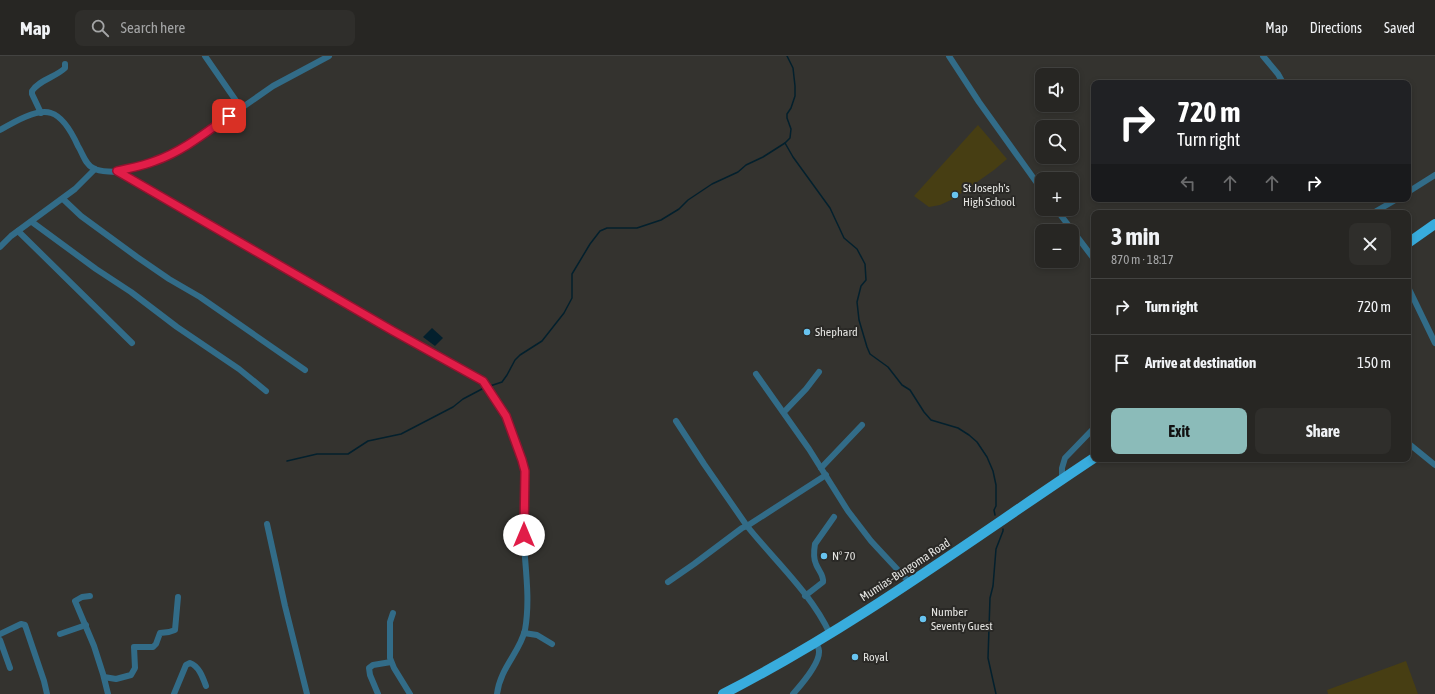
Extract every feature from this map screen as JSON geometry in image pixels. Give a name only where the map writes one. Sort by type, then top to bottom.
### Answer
[{"type":"highway","points":[[1411,241],[1435,224]]},
{"type":"highway","name":"Mumias-Bungoma Road","points":[[723,694],[830,634],[910,583],[1091,460]]},
{"type":"street","points":[[205,56],[241,108]]},
{"type":"street","points":[[0,130],[31,115],[49,112],[59,119],[73,136],[88,164],[95,169],[117,171],[155,161],[176,152],[274,86],[329,56]]},
{"type":"street","points":[[948,56],[1035,180]]},
{"type":"street","points":[[1262,56],[1281,80]]},
{"type":"street","points":[[41,113],[32,91],[36,86],[65,68],[65,64]]},
{"type":"street","points":[[0,247],[18,231],[63,199],[95,169]]},
{"type":"street","points":[[117,171],[485,383],[506,416],[525,471],[524,535],[527,580],[524,633],[502,676],[497,694]]},
{"type":"street","points":[[1411,190],[1435,175]]},
{"type":"street","points":[[63,199],[81,216],[137,258],[200,297],[305,370]]},
{"type":"street","points":[[1378,210],[1392,202]]},
{"type":"street","points":[[1061,216],[1091,255]]},
{"type":"street","points":[[32,222],[96,269],[131,292],[177,328],[239,369],[266,391]]},
{"type":"street","points":[[18,231],[132,343]]},
{"type":"street","points":[[1411,293],[1435,343]]},
{"type":"street","points":[[784,412],[806,389],[819,372]]},
{"type":"street","points":[[756,374],[784,412],[848,511],[866,536],[910,583]]},
{"type":"street","points":[[676,421],[747,526],[819,614],[830,634]]},
{"type":"street","points":[[821,468],[862,425]]},
{"type":"street","points":[[1062,479],[1062,468],[1066,458],[1091,431]]},
{"type":"street","points":[[1411,445],[1435,465]]},
{"type":"street","points":[[668,582],[742,528],[826,475]]},
{"type":"street","points":[[805,596],[823,582],[823,577],[816,565],[814,549],[834,517]]},
{"type":"street","points":[[267,524],[285,606],[307,694]]},
{"type":"street","points":[[90,596],[75,600],[86,625],[104,677],[108,694]]},
{"type":"street","points":[[104,677],[116,678],[131,675],[135,668],[134,647],[153,647],[156,644],[160,633],[175,630],[178,597]]},
{"type":"street","points":[[393,613],[390,622],[389,654],[391,662],[410,694]]},
{"type":"street","points":[[0,634],[21,624],[25,625],[47,694]]},
{"type":"street","points":[[60,634],[86,625]]},
{"type":"street","points":[[524,633],[537,635],[552,644]]},
{"type":"street","points":[[0,640],[10,668]]},
{"type":"street","points":[[793,694],[800,687],[818,657],[819,649],[816,642]]},
{"type":"street","points":[[378,694],[370,675],[369,668],[373,665],[391,662]]},
{"type":"street","points":[[174,694],[186,665],[190,663],[194,664],[197,668],[206,686]]},
{"type":"shaded area","points":[[978,125],[1007,159],[953,199],[940,205],[929,207],[914,196]]},
{"type":"shaded area","points":[[1406,661],[1418,694],[1328,694],[1327,690]]},
{"type":"water","points":[[432,328],[443,338],[435,346],[423,337]]},
{"type":"waterway","points":[[490,386],[502,382],[515,360],[520,355],[542,341],[564,313],[572,298],[572,274],[590,244],[600,231],[607,228],[637,228],[661,220],[679,209],[688,200],[712,184],[738,172],[746,165],[763,157],[785,143],[790,138],[791,129],[787,114],[791,108],[795,96],[795,86],[793,68],[787,56]]},
{"type":"waterway","points":[[785,143],[793,157],[830,208],[844,238],[857,249],[865,264],[866,280],[861,286],[857,302],[859,320],[870,354],[888,367],[902,385],[910,390],[931,420],[958,428],[977,442],[987,457],[993,471],[996,485],[995,515]]},
{"type":"waterway","points":[[287,461],[317,454],[348,454],[368,441],[401,434],[453,407],[463,399],[482,389]]},
{"type":"waterway","points":[[996,694],[988,658],[990,598],[993,586],[996,549],[1003,529]]},
{"type":"place","name":"St Joseph's High School","points":[[955,195]]},
{"type":"place","name":"Shephard","points":[[807,332]]},
{"type":"place","name":"N° 70","points":[[824,556]]},
{"type":"place","name":"Number Seventy Guest","points":[[923,619]]},
{"type":"place","name":"Royal","points":[[855,657]]},
{"type":"route","points":[[229,116],[187,146],[176,152],[155,161],[117,171],[393,331],[483,381],[506,416],[525,471],[524,535]]}]
